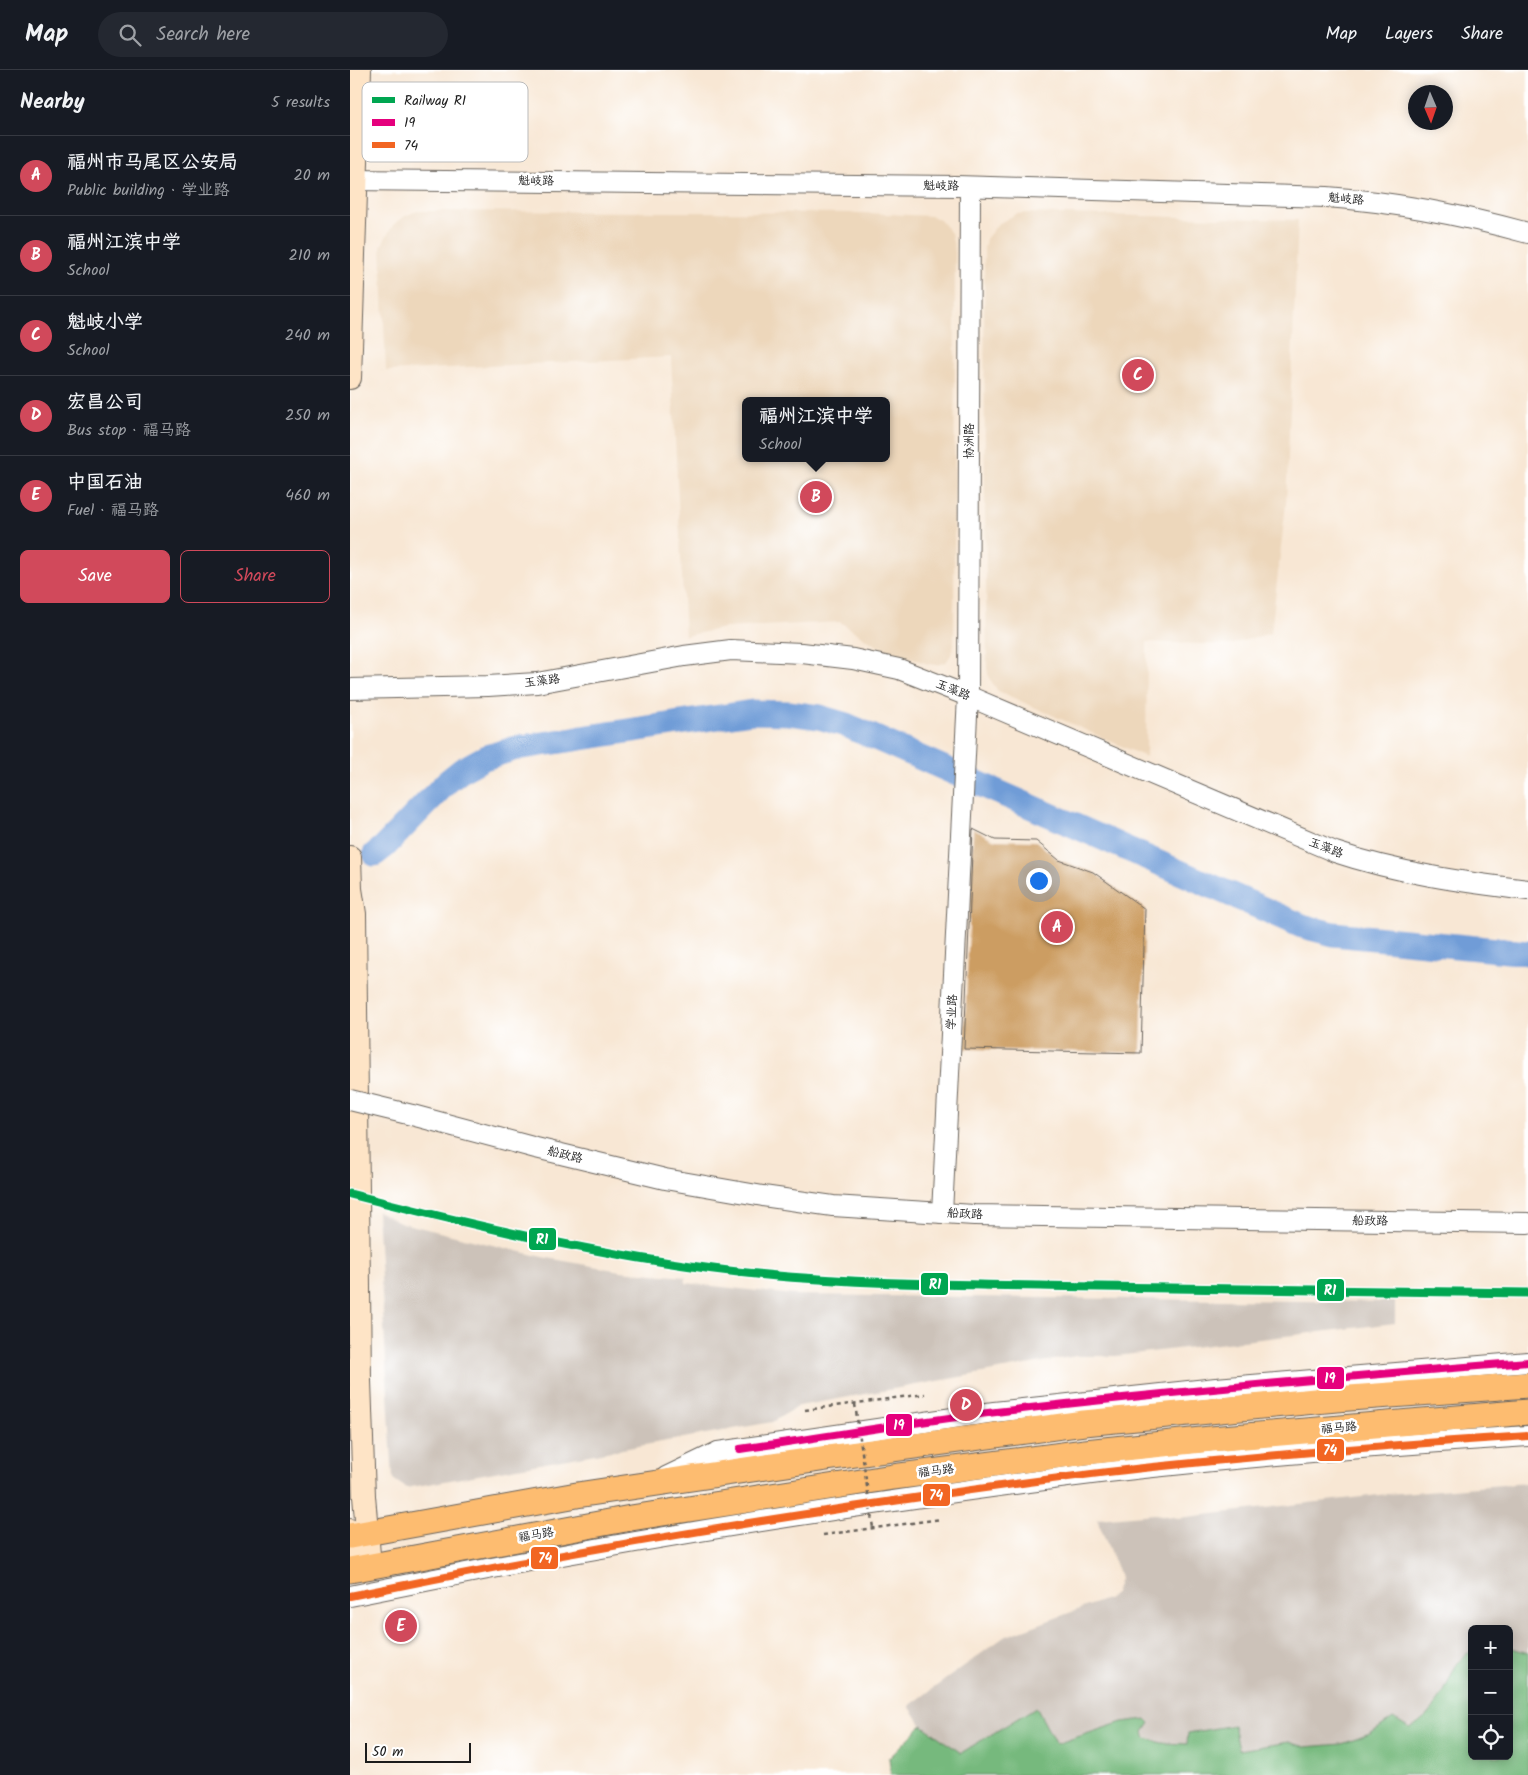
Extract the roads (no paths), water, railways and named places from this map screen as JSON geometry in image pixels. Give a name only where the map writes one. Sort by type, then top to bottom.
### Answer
[{"type":"main road","points":[[350,378],[353,180],[360,70]]},
{"type":"main road","points":[[350,857],[356,923],[360,1381],[364,1496],[355,1533],[358,1569]]},
{"type":"main road","points":[[355,1533],[577,1495],[885,1450],[1084,1424],[1336,1399],[1528,1385]]},
{"type":"main road","name":"福马路","points":[[358,1569],[640,1516],[893,1476],[1085,1452],[1211,1439],[1528,1412]]},
{"type":"street","name":"魁岐路","points":[[353,180],[970,187],[1304,196],[1360,199],[1432,210],[1528,233]]},
{"type":"street","name":"协洲路","points":[[966,737],[968,696],[970,187]]},
{"type":"street","name":"玉藻路","points":[[350,689],[537,683],[684,656],[747,650],[802,653],[870,662],[907,672],[968,696],[1335,852],[1376,865],[1414,874],[1528,890]]},
{"type":"street","name":"学业路","points":[[942,1213],[966,737]]},
{"type":"street","name":"船政路","points":[[350,1100],[688,1184],[827,1205],[994,1216],[1528,1223]]},
{"type":"street","points":[[649,1485],[718,1452],[926,1422],[1021,1409],[1216,1388],[1528,1362]]},
{"type":"street","points":[[350,1596],[616,1545],[806,1513],[1061,1478],[1151,1467],[1328,1450],[1528,1436]]},
{"type":"waterway","points":[[375,854],[447,782],[462,770],[484,758],[516,748],[752,712],[789,713],[819,717],[846,725],[1302,926],[1333,934],[1528,953]]},
{"type":"rail line","name":"R1","points":[[350,1194],[562,1244],[669,1263],[777,1276],[938,1284],[1528,1293]]},
{"type":"place","name":"魁岐小学","points":[[1138,375]]},
{"type":"place","name":"福州江滨中学","points":[[816,497]]},
{"type":"place","name":"福州市马尾区公安局","points":[[1057,927]]},
{"type":"place","name":"宏昌公司","points":[[966,1405]]},
{"type":"place","name":"中国石油","points":[[401,1626]]}]
